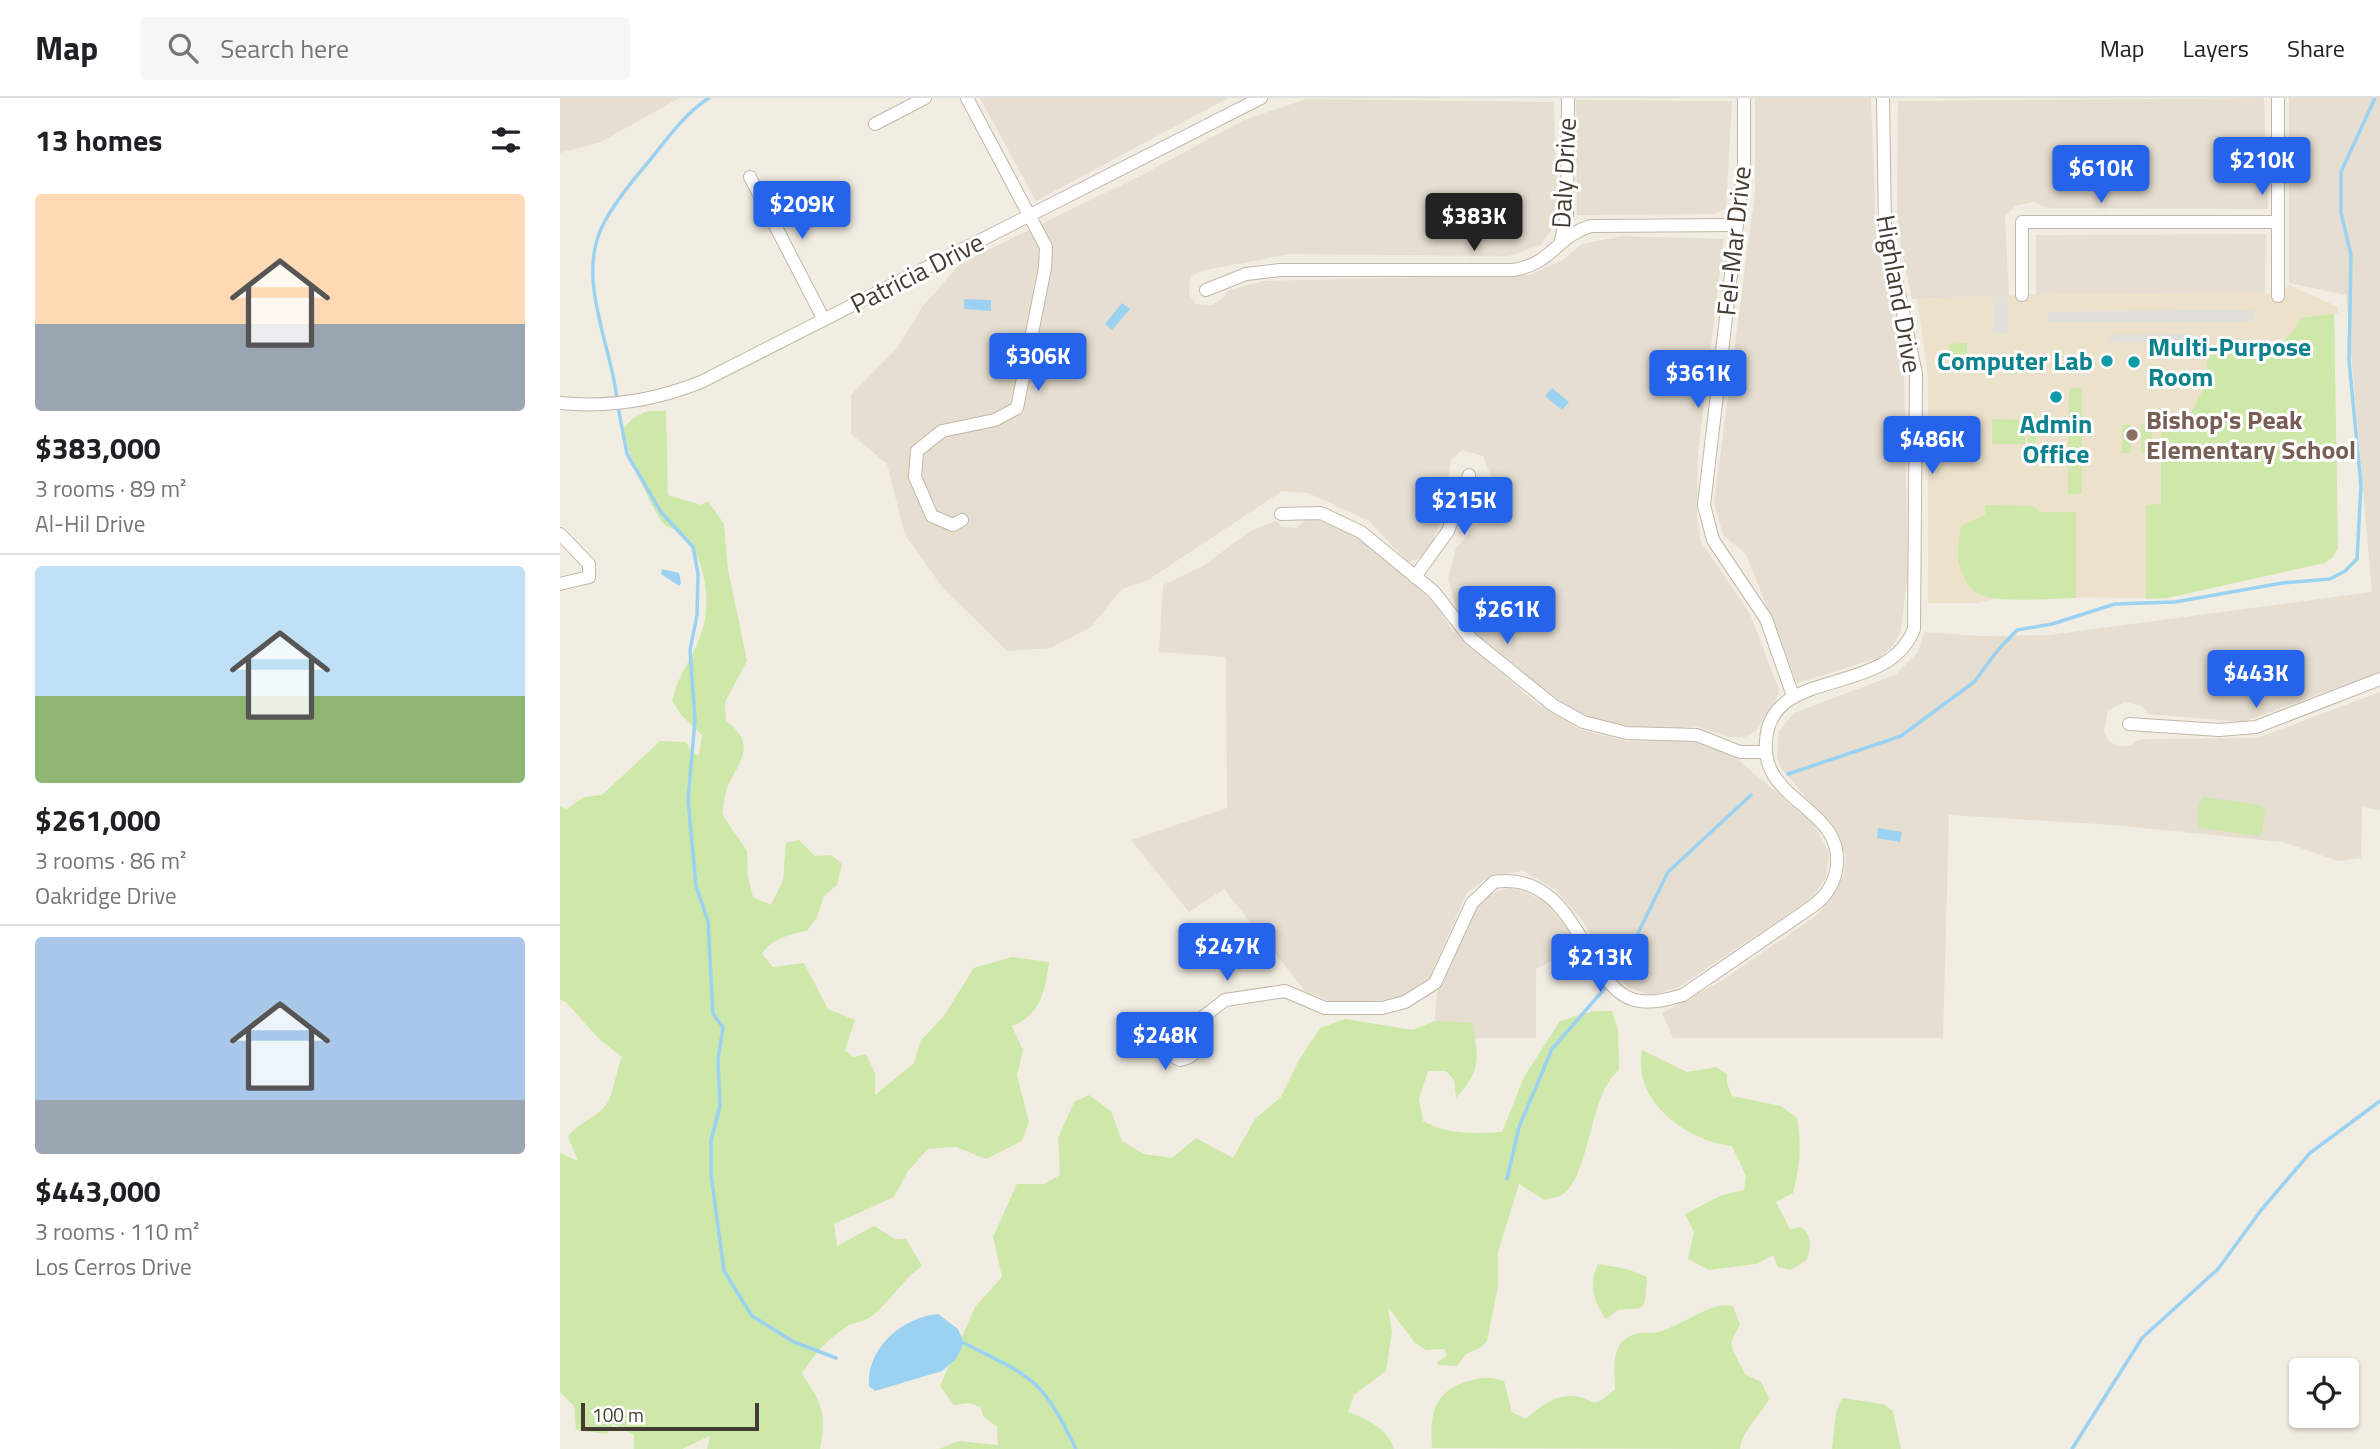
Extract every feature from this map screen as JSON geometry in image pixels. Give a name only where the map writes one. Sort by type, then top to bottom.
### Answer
[{"type":"street","points":[[875,124],[925,98]]},
{"type":"street","points":[[962,520],[953,525],[932,516],[915,477],[914,462],[917,451],[942,431],[995,420],[1017,408],[1045,268],[1046,247],[967,98]]},
{"type":"street","name":"Patricia Drive","points":[[560,403],[606,405],[639,401],[686,388],[1261,98]]},
{"type":"street","name":"Daly Drive","points":[[1557,247],[1565,232],[1567,215],[1568,98]]},
{"type":"street","name":"Fel-Mar Drive","points":[[1744,98],[1744,164],[1704,492],[1705,517],[1713,540],[1766,620],[1793,696]]},
{"type":"street","name":"Highland Drive","points":[[1793,696],[1890,662],[1909,642],[1914,629],[1916,374],[1885,227],[1883,98]]},
{"type":"street","points":[[2278,98],[2278,296]]},
{"type":"street","points":[[750,177],[824,320]]},
{"type":"street","points":[[2022,295],[2022,222],[2278,222]]},
{"type":"street","points":[[1206,289],[1246,274],[1280,270],[1513,270],[1537,263],[1572,233],[1591,226],[1737,225]]},
{"type":"street","points":[[1415,577],[1448,531],[1469,475]]},
{"type":"street","points":[[1281,514],[1306,512],[1335,517],[1361,533],[1444,603],[1470,638],[1553,705],[1583,722],[1627,733],[1697,735],[1740,752],[1766,752]]},
{"type":"street","points":[[560,534],[589,565],[589,577],[571,584],[560,584]]},
{"type":"street","points":[[2129,724],[2219,730],[2256,727],[2380,679]]},
{"type":"street","points":[[1190,1027],[1225,1000],[1285,991],[1325,1007],[1382,1008],[1405,1002],[1435,983],[1472,903],[1483,889],[1494,882],[1504,880],[1522,883],[1556,900],[1604,974],[1626,996],[1639,1001],[1664,1001],[1683,995],[1821,901],[1835,876],[1837,858],[1832,839],[1822,823],[1772,773],[1766,752],[1771,720],[1793,696]]},
{"type":"shaded area","points":[[560,98],[679,98],[601,142],[560,153]]},
{"type":"shaded area","points":[[980,98],[1228,98],[1036,201]]},
{"type":"shaded area","points":[[1755,98],[1871,98],[1876,235],[1904,366],[1908,571],[1901,630],[1894,645],[1879,658],[1797,683],[1746,554],[1723,535],[1714,502],[1755,193]]},
{"type":"shaded area","points":[[2264,98],[2268,209],[2048,208],[2034,202],[2015,206],[2005,216],[2009,296],[1912,299],[1901,249],[1897,213],[1898,101]]},
{"type":"shaded area","points":[[2289,98],[2380,98],[2380,672],[2243,722],[2148,714],[2142,706],[2125,702],[2108,710],[2104,731],[2108,740],[2117,746],[2129,746],[2142,739],[2257,738],[2380,692],[2380,810],[2362,807],[2361,858],[2338,861],[2283,842],[2113,825],[1949,815],[1943,1038],[1673,1038],[1662,1013],[1720,982],[1820,913],[1844,875],[1846,856],[1837,834],[1781,768],[1777,757],[1779,731],[1794,713],[1895,675],[1918,652],[1924,632],[1978,636],[2049,635],[2372,592],[2346,295],[2289,283]]},
{"type":"shaded area","points":[[1306,99],[1554,102],[1557,197],[1553,228],[1541,245],[1509,256],[1290,254],[1201,271],[1190,277],[1189,294],[1196,304],[1212,305],[1222,299],[1229,290],[1264,281],[1529,275],[1563,260],[1582,244],[1622,236],[1724,239],[1698,453],[1697,517],[1701,542],[1750,614],[1780,692],[1756,731],[1745,737],[1730,737],[1694,726],[1661,730],[1600,722],[1570,709],[1472,631],[1457,611],[1448,579],[1456,548],[1479,522],[1491,476],[1483,456],[1462,450],[1451,460],[1448,479],[1451,497],[1429,549],[1419,558],[1408,562],[1369,521],[1308,493],[1282,491],[1148,580],[1122,589],[1091,627],[1051,648],[1007,651],[943,588],[905,535],[887,464],[851,434],[851,395],[898,347],[922,307],[961,263],[1142,175],[1244,120]]},
{"type":"shaded area","points":[[1576,100],[1732,101],[1726,209],[1714,214],[1577,215]]},
{"type":"shaded area","points":[[2266,234],[2265,293],[2036,295],[2036,235]]},
{"type":"shaded area","name":"Bishop's Peak Elementary School","points":[[2289,285],[2338,307],[2338,313],[2334,314],[2338,548],[2332,558],[2324,563],[2167,598],[2005,597],[1977,603],[1928,603],[1928,377],[1917,299],[2023,295],[2265,293],[2278,296]]},
{"type":"shaded area","points":[[1993,297],[2008,297],[2008,334],[1993,334]]},
{"type":"shaded area","points":[[2251,310],[2255,313],[2252,322],[2044,322],[2050,312]]},
{"type":"shaded area","points":[[2192,334],[2184,343],[2113,343],[2107,335]]},
{"type":"shaded area","points":[[1307,519],[1348,530],[1422,591],[1439,608],[1452,631],[1536,703],[1581,730],[1627,741],[1700,741],[1731,754],[1813,823],[1829,852],[1826,878],[1813,897],[1679,987],[1651,995],[1629,988],[1613,972],[1582,920],[1555,889],[1523,871],[1492,875],[1467,892],[1430,977],[1395,1000],[1333,1002],[1305,991],[1224,889],[1189,912],[1131,840],[1227,808],[1226,657],[1159,652],[1163,585],[1203,566],[1250,531],[1276,521],[1282,527],[1296,528]]},
{"type":"shaded area","points":[[1508,888],[1523,891],[1544,901],[1564,924],[1578,948],[1536,969],[1536,1038],[1433,1038],[1438,984],[1475,908],[1492,893]]},
{"type":"green space","points":[[2334,314],[2338,548],[2332,558],[2324,563],[2167,598],[2146,599],[2146,505],[2161,504],[2161,421],[2187,421],[2209,378],[2205,355],[2229,355],[2230,349],[2272,346],[2288,337],[2301,318]]},
{"type":"green space","points":[[1967,343],[1967,363],[1949,363],[1949,344]]},
{"type":"green space","points":[[2069,388],[2082,388],[2082,494],[2068,494]]},
{"type":"green space","points":[[647,411],[666,411],[668,495],[701,505],[708,501],[724,524],[728,569],[747,661],[725,702],[726,721],[740,736],[744,750],[727,789],[722,814],[747,851],[748,877],[753,897],[771,905],[783,881],[786,843],[799,840],[815,856],[831,855],[842,864],[837,885],[824,896],[817,917],[807,931],[776,941],[762,954],[773,967],[804,963],[828,1009],[855,1020],[845,1050],[853,1057],[866,1054],[875,1073],[875,1095],[914,1063],[921,1040],[943,1017],[974,968],[1012,957],[1049,962],[1040,1001],[1029,1015],[1012,1026],[1023,1050],[1017,1075],[1029,1122],[1022,1141],[986,1159],[956,1147],[928,1149],[908,1171],[894,1197],[834,1224],[837,1246],[874,1226],[895,1239],[906,1239],[922,1266],[872,1316],[846,1327],[827,1342],[802,1374],[818,1401],[823,1417],[820,1449],[707,1449],[710,1436],[682,1449],[634,1449],[634,1435],[613,1424],[607,1434],[576,1430],[574,1406],[560,1392],[560,1153],[578,1161],[568,1137],[606,1105],[622,1057],[600,1040],[566,1002],[560,1000],[560,806],[567,809],[584,797],[602,795],[660,741],[686,742],[692,753],[699,755],[702,735],[682,716],[672,701],[704,625],[704,580],[698,559],[688,541],[678,531],[664,524],[656,512],[629,451],[623,429],[632,419]]},
{"type":"green space","points":[[2028,413],[2036,413],[2036,456],[2028,457]]},
{"type":"green space","points":[[1992,419],[2025,420],[2025,444],[1992,444]]},
{"type":"green space","points":[[2141,424],[2152,424],[2152,453],[2141,453]]},
{"type":"green space","points":[[2122,425],[2131,425],[2131,453],[2122,453]]},
{"type":"green space","points":[[1985,505],[2033,506],[2040,512],[2076,512],[2076,598],[1999,599],[1979,594],[1971,588],[1962,574],[1958,558],[1961,526],[1985,515]]},
{"type":"green space","points":[[2204,797],[2260,805],[2265,810],[2262,834],[2257,836],[2200,828],[2198,812]]},
{"type":"green space","points":[[1594,1011],[1612,1011],[1618,1030],[1619,1070],[1609,1081],[1601,1097],[1578,1174],[1570,1187],[1560,1196],[1544,1200],[1519,1184],[1498,1252],[1498,1286],[1487,1341],[1480,1348],[1466,1354],[1457,1366],[1438,1365],[1437,1362],[1447,1356],[1444,1349],[1426,1350],[1415,1343],[1388,1307],[1392,1332],[1386,1371],[1354,1395],[1348,1412],[1382,1430],[1394,1449],[939,1449],[959,1441],[998,1445],[997,1427],[984,1417],[980,1407],[969,1403],[954,1405],[940,1386],[975,1307],[1002,1277],[993,1237],[1017,1184],[1044,1184],[1060,1175],[1058,1138],[1074,1102],[1089,1095],[1111,1111],[1122,1141],[1144,1154],[1172,1158],[1196,1138],[1233,1158],[1255,1119],[1281,1097],[1299,1060],[1320,1028],[1345,1019],[1413,1030],[1434,1021],[1472,1023],[1477,1055],[1470,1080],[1456,1098],[1454,1080],[1446,1071],[1428,1071],[1419,1099],[1423,1121],[1452,1131],[1502,1132],[1524,1077],[1560,1021]]},
{"type":"green space","points":[[1642,1050],[1687,1072],[1716,1067],[1727,1074],[1727,1084],[1732,1096],[1781,1106],[1797,1118],[1800,1156],[1793,1193],[1776,1202],[1790,1229],[1801,1227],[1808,1234],[1810,1246],[1807,1260],[1790,1270],[1778,1267],[1773,1255],[1756,1264],[1709,1270],[1688,1259],[1694,1232],[1685,1214],[1722,1195],[1744,1190],[1746,1176],[1732,1146],[1715,1143],[1681,1127],[1666,1116],[1654,1102],[1641,1069]]},
{"type":"green space","points":[[1598,1264],[1627,1269],[1647,1277],[1645,1302],[1641,1308],[1618,1310],[1606,1319],[1594,1293],[1593,1279]]},
{"type":"green space","points":[[1721,1305],[1733,1306],[1740,1325],[1731,1342],[1733,1351],[1745,1374],[1761,1382],[1769,1399],[1748,1429],[1740,1449],[1432,1448],[1432,1426],[1436,1407],[1446,1392],[1455,1386],[1481,1378],[1504,1381],[1512,1412],[1526,1419],[1557,1398],[1570,1396],[1592,1402],[1600,1401],[1615,1389],[1616,1354],[1623,1341],[1640,1333],[1662,1331]]},
{"type":"green space","points":[[1842,1398],[1883,1404],[1893,1411],[1901,1449],[1832,1449],[1836,1412]]},
{"type":"water","points":[[964,299],[991,300],[991,311],[964,309]]},
{"type":"water","points":[[1122,303],[1130,309],[1112,330],[1105,324]]},
{"type":"water","points":[[1552,388],[1569,402],[1562,410],[1545,396]]},
{"type":"water","points":[[662,569],[679,573],[679,586],[661,574]]},
{"type":"water","points":[[1878,828],[1902,832],[1900,842],[1877,838]]},
{"type":"water","points":[[938,1314],[958,1329],[964,1343],[956,1359],[942,1371],[875,1391],[869,1386],[874,1359],[889,1337],[912,1321]]},
{"type":"waterway","points":[[617,399],[597,309],[593,264],[596,242],[605,221],[626,189],[677,127],[709,98]]},
{"type":"waterway","points":[[1788,774],[1901,736],[1974,682],[2017,630],[2052,624],[2115,604],[2175,602],[2282,583],[2330,579],[2345,571],[2357,559],[2361,486],[2349,360],[2351,255],[2341,213],[2341,172],[2375,98]]},
{"type":"waterway","points":[[618,407],[627,454],[661,512],[693,547],[698,574],[697,615],[690,650],[695,720],[688,800],[696,886],[708,921],[713,1014],[723,1027],[718,1060],[720,1106],[711,1140],[711,1174],[724,1271],[752,1316],[794,1342],[836,1358]]},
{"type":"waterway","points":[[1507,1179],[1519,1127],[1552,1049],[1619,972],[1668,872],[1751,795]]},
{"type":"waterway","points":[[2072,1449],[2142,1338],[2218,1269],[2262,1209],[2310,1153],[2380,1101]]},
{"type":"waterway","points":[[964,1343],[1006,1364],[1033,1382],[1053,1407],[1076,1449]]},
{"type":"place","name":"Computer Lab","points":[[2107,361]]},
{"type":"place","name":"Multi-Purpose Room","points":[[2134,362]]},
{"type":"place","name":"Admin Office","points":[[2056,397]]},
{"type":"place","name":"Bishop's Peak Elementary School","points":[[2132,435]]}]
